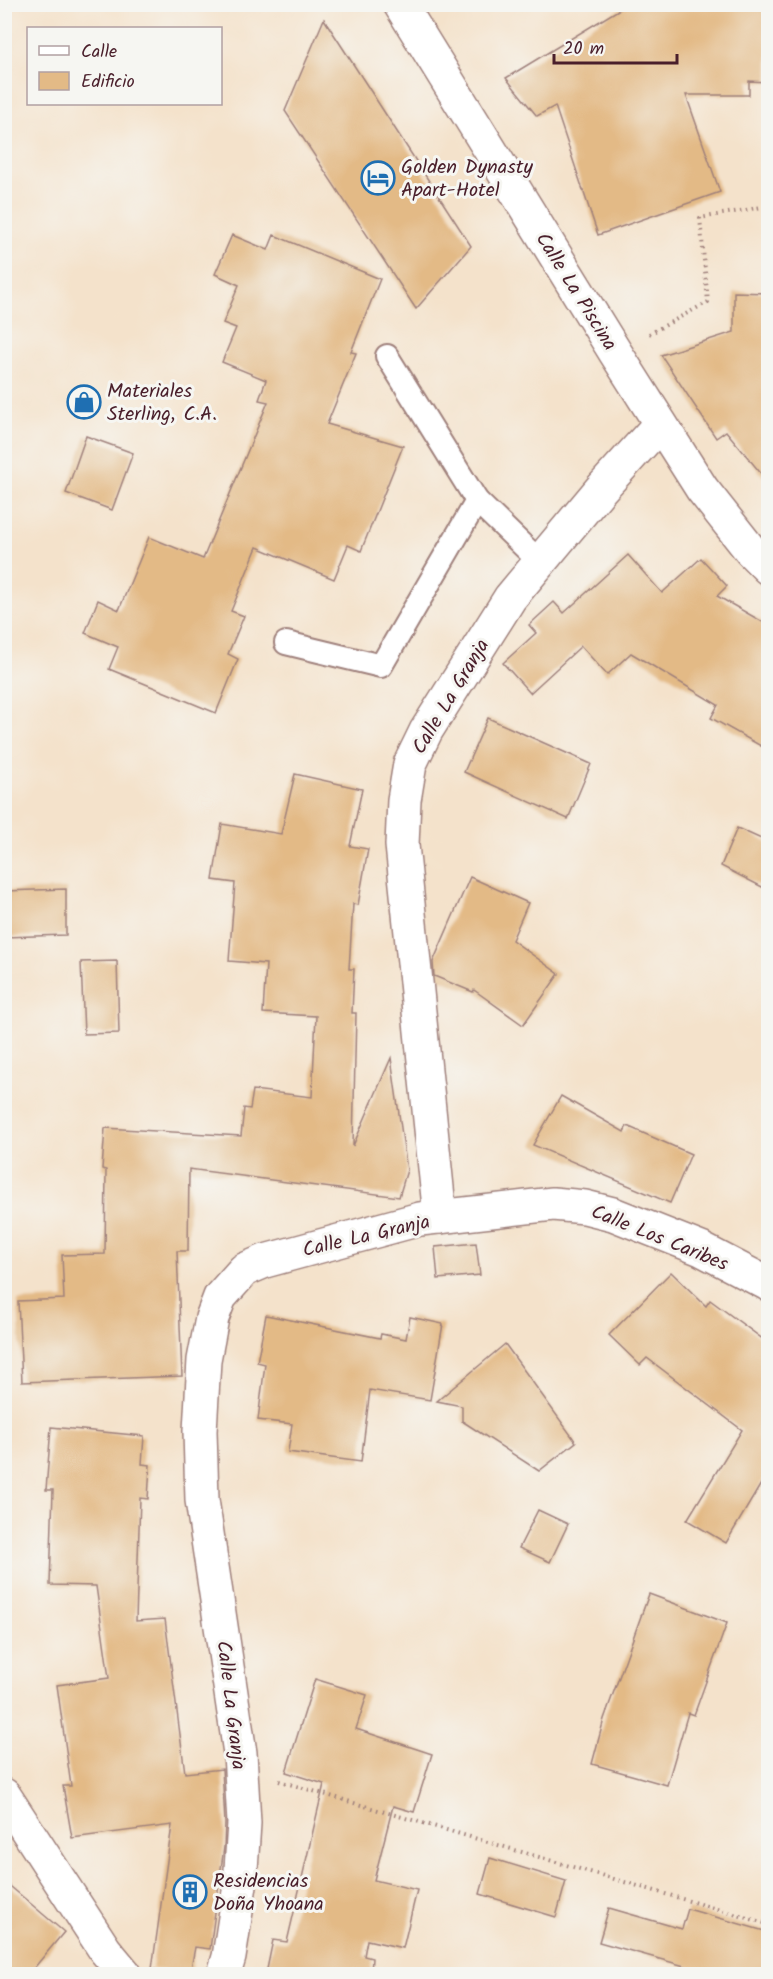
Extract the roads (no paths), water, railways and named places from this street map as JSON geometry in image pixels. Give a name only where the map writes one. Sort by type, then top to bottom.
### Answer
[{"type":"street","name":"Calle La Piscina","points":[[400,4],[702,489],[751,551],[768,568]]},
{"type":"street","name":"Calle La Granja","points":[[224,1974],[229,1957],[240,1885],[243,1822],[241,1770],[202,1500],[200,1431],[204,1359],[212,1318],[219,1297],[244,1270],[265,1261],[326,1243],[420,1219],[440,1217],[402,845],[404,800],[410,764],[426,730],[510,598],[601,489],[660,424]]},
{"type":"street","name":"Calle Los Caribes","points":[[440,1217],[553,1204],[585,1207],[613,1214],[701,1249],[768,1284]]},
{"type":"street","points":[[4,1795],[105,1950],[125,1974]]},
{"type":"lane","points":[[387,356],[477,501],[540,562]]},
{"type":"lane","points":[[286,643],[381,666],[477,501]]},
{"type":"place","name":"Golden Dynasty Apart-Hotel","points":[[378,178]]},
{"type":"place","name":"Materiales Sterling, C.A.","points":[[84,402]]},
{"type":"place","name":"Residencias Doña Yhoana","points":[[190,1892]]}]
